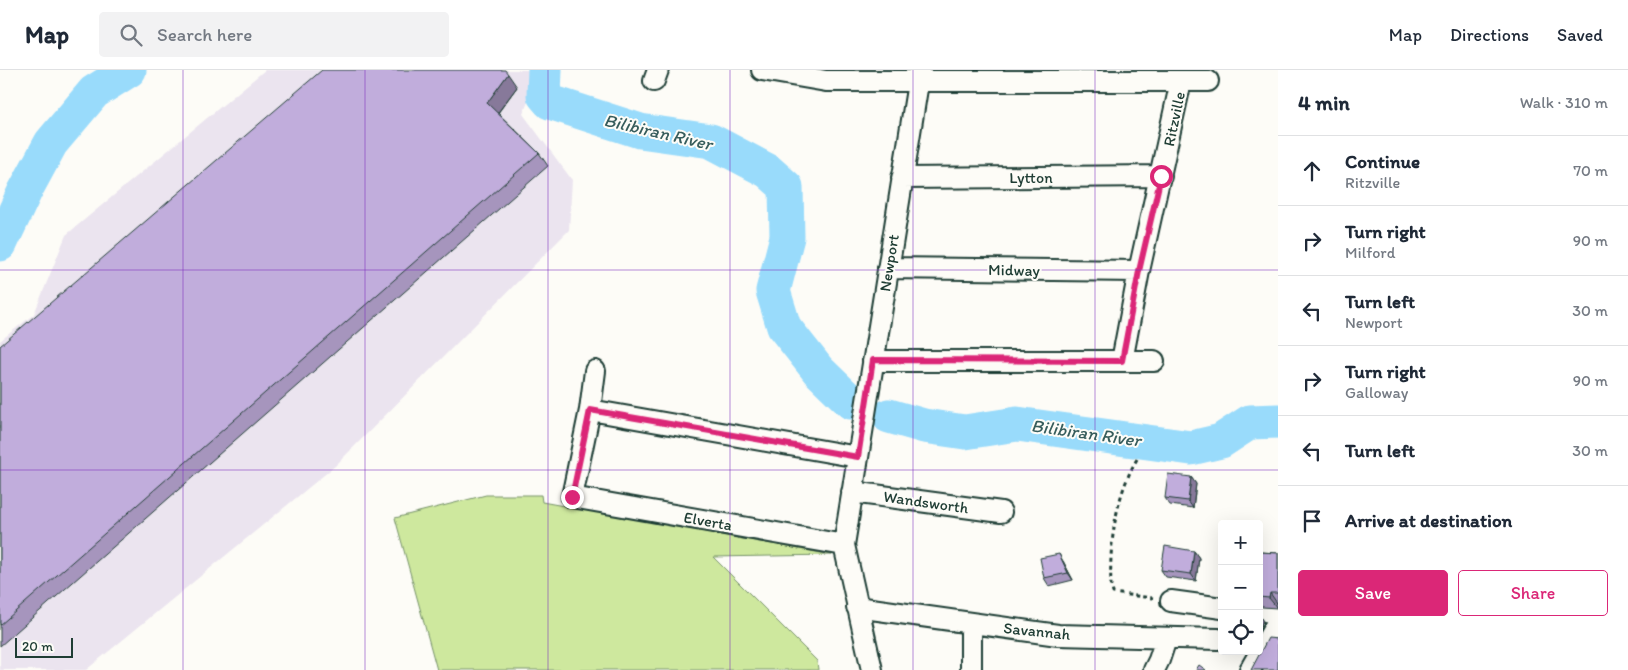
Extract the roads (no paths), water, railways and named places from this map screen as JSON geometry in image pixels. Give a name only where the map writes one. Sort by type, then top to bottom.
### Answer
[{"type":"street","points":[[762,70],[826,81],[919,76],[1208,81]]},
{"type":"street","name":"Newport","points":[[844,545],[919,76]]},
{"type":"street","name":"Ritzville","points":[[1122,361],[1139,271],[1182,81]]},
{"type":"street","name":"Lytton","points":[[902,178],[1161,176]]},
{"type":"street","name":"Midway","points":[[888,268],[1139,271]]},
{"type":"street","points":[[873,360],[1154,361]]},
{"type":"street","points":[[595,371],[590,410],[858,457]]},
{"type":"street","name":"Elverta","points":[[590,410],[572,497],[844,545]]},
{"type":"street","name":"Wandsworth","points":[[852,492],[1001,512]]},
{"type":"street","points":[[844,545],[872,670]]},
{"type":"street","points":[[1171,601],[1218,607]]},
{"type":"street","name":"Savannah","points":[[857,608],[1058,635],[1218,639]]},
{"type":"street","points":[[1263,611],[1278,613]]},
{"type":"street","points":[[1250,670],[1278,621]]},
{"type":"street","points":[[971,624],[971,670]]},
{"type":"street","points":[[1154,670],[1160,660],[1166,639]]},
{"type":"waterway","name":"Bilibiran River","points":[[0,244],[25,191],[51,143],[94,92],[129,70]]},
{"type":"waterway","name":"Bilibiran River","points":[[545,70],[544,95],[550,102],[640,131],[711,141],[768,171],[786,187],[787,237],[773,291],[784,327],[818,370],[851,402]]},
{"type":"waterway","name":"Bilibiran River","points":[[889,416],[924,426],[965,432],[1017,424],[1191,448],[1221,441],[1250,422],[1278,421]]}]
